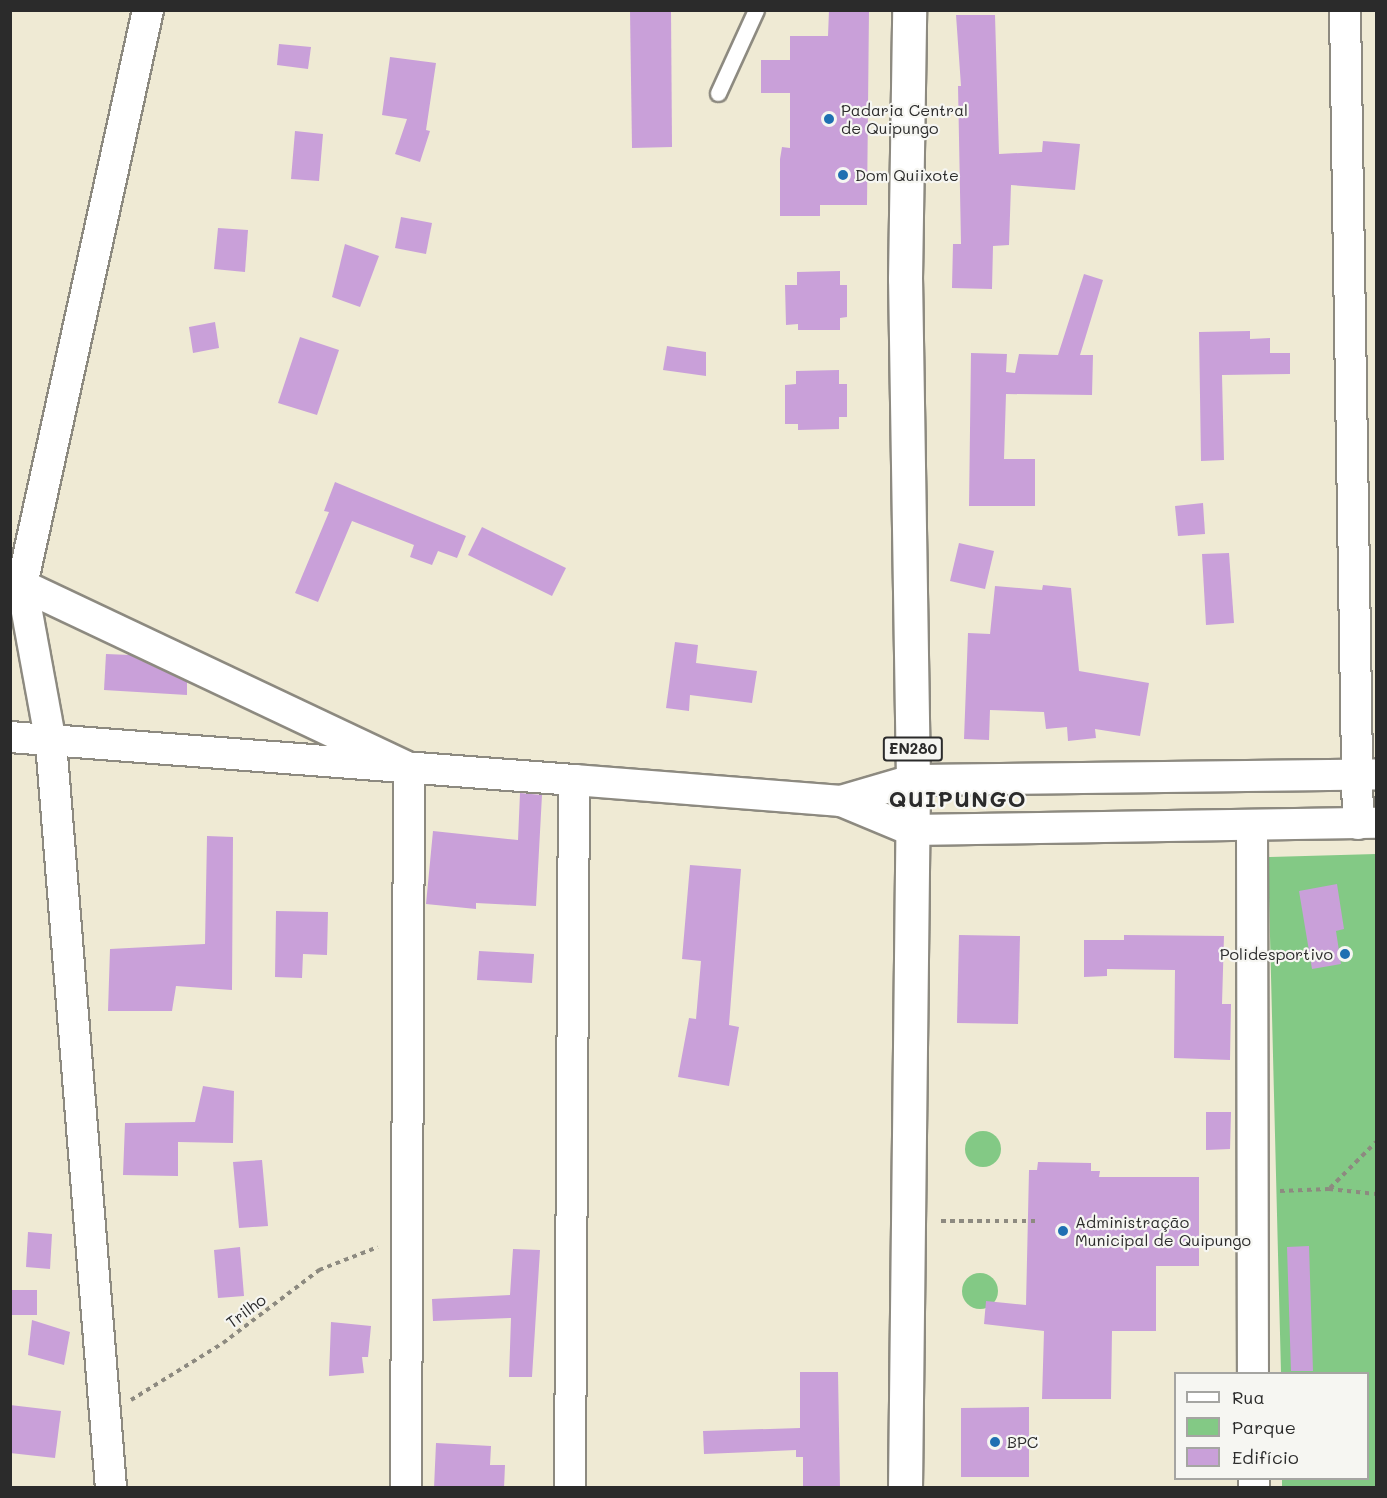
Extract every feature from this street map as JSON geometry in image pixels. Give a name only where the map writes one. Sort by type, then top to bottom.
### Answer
[{"type":"main road","name":"EN280","points":[[905,1488],[913,780],[905,279],[909,10]]},
{"type":"street","points":[[111,1488],[51,743],[21,585],[148,10]]},
{"type":"street","points":[[10,737],[51,743],[841,801],[911,830],[1367,823],[1345,10]]},
{"type":"street","points":[[21,585],[409,768]]},
{"type":"street","points":[[406,1488],[409,768]]},
{"type":"street","points":[[841,801],[913,780],[1367,774]]},
{"type":"street","points":[[570,1488],[574,780]]},
{"type":"street","points":[[1252,825],[1253,1372]]},
{"type":"lane","points":[[718,93],[756,10]]},
{"type":"path","points":[[1329,1189],[1377,1142]]},
{"type":"path","points":[[1276,1192],[1329,1189],[1377,1194]]},
{"type":"path","points":[[941,1221],[1035,1221]]},
{"type":"path","points":[[1091,1222],[1137,1222]]},
{"type":"path","name":"Trilho","points":[[105,1417],[223,1343],[319,1270],[407,1236]]},
{"type":"green space","points":[[1376,854],[1376,1487],[1282,1487],[1282,1480],[1369,1480],[1369,1372],[1281,1372],[1268,857]]},
{"type":"green space","points":[[983,1131],[996,1136],[1001,1149],[996,1162],[983,1167],[970,1162],[965,1149],[970,1136]]},
{"type":"green space","points":[[980,1273],[993,1278],[998,1291],[993,1304],[980,1309],[967,1304],[962,1291],[967,1278]]},
{"type":"building","points":[[630,10],[671,10],[672,147],[632,148]]},
{"type":"building","points":[[829,10],[869,10],[867,205],[820,205],[820,216],[780,216],[780,159],[782,147],[790,148],[790,93],[761,93],[761,60],[790,60],[790,36],[828,36]]},
{"type":"building","points":[[956,15],[995,15],[999,154],[1042,152],[1043,141],[1080,144],[1075,190],[1011,185],[1009,245],[993,246],[992,289],[952,288],[953,244],[961,244],[958,86],[961,86]]},
{"type":"building","points":[[279,44],[311,47],[308,69],[277,65]]},
{"type":"building","points":[[390,57],[436,63],[426,130],[430,131],[420,162],[395,154],[407,119],[382,115]]},
{"type":"building","points":[[295,131],[323,134],[319,181],[291,179]]},
{"type":"building","points":[[401,217],[432,223],[426,254],[395,248]]},
{"type":"building","points":[[218,228],[248,230],[245,272],[214,269]]},
{"type":"building","points":[[345,244],[379,256],[360,307],[332,297]]},
{"type":"building","points":[[840,271],[840,285],[847,285],[847,317],[840,318],[840,330],[798,330],[798,324],[786,325],[785,285],[797,285],[797,272]]},
{"type":"building","points":[[1084,274],[1103,280],[1080,355],[1093,355],[1092,395],[1006,394],[1004,459],[1035,459],[1035,506],[969,506],[971,353],[1007,354],[1006,372],[1015,373],[1019,354],[1058,355]]},
{"type":"building","points":[[215,322],[219,348],[193,353],[189,327]]},
{"type":"building","points":[[1250,331],[1250,339],[1270,338],[1270,353],[1290,353],[1290,374],[1222,375],[1224,460],[1201,461],[1199,332]]},
{"type":"building","points":[[300,337],[339,350],[317,415],[278,403]]},
{"type":"building","points":[[667,346],[706,352],[706,376],[663,370]]},
{"type":"building","points":[[839,370],[839,384],[847,384],[847,417],[839,417],[839,429],[798,430],[798,424],[785,424],[785,385],[796,384],[796,371]]},
{"type":"building","points":[[335,482],[466,536],[457,558],[438,551],[432,565],[410,557],[414,545],[352,521],[318,602],[295,593],[329,512],[324,511]]},
{"type":"building","points":[[1203,503],[1205,534],[1178,536],[1175,506]]},
{"type":"building","points":[[482,527],[566,568],[552,596],[468,555]]},
{"type":"building","points":[[959,543],[994,551],[985,589],[950,581]]},
{"type":"building","points":[[1229,553],[1234,623],[1206,625],[1202,554]]},
{"type":"building","points":[[1043,585],[1071,588],[1079,671],[1149,683],[1140,736],[1095,729],[1096,738],[1068,741],[1067,727],[1046,729],[1044,712],[990,710],[989,740],[964,739],[968,633],[990,634],[995,586],[1042,590]]},
{"type":"building","points":[[675,642],[698,645],[696,663],[757,671],[752,703],[690,695],[689,711],[666,708]]},
{"type":"building","points":[[106,654],[130,655],[187,682],[187,695],[104,690]]},
{"type":"building","points":[[520,793],[542,795],[536,906],[476,903],[476,909],[426,904],[433,831],[518,840]]},
{"type":"building","points":[[207,836],[233,837],[232,990],[176,986],[172,1011],[108,1011],[110,949],[205,944]]},
{"type":"building","points":[[690,865],[741,869],[729,1025],[739,1027],[729,1086],[678,1077],[689,1018],[696,1019],[701,961],[682,959]]},
{"type":"building","points":[[1337,884],[1344,929],[1336,931],[1341,964],[1312,969],[1299,891]]},
{"type":"building","points":[[276,911],[328,912],[327,955],[303,954],[302,978],[275,977]]},
{"type":"building","points":[[959,935],[1020,936],[1018,1024],[957,1023]]},
{"type":"building","points":[[1124,935],[1224,936],[1222,1004],[1231,1004],[1230,1060],[1174,1058],[1175,970],[1107,969],[1107,976],[1084,977],[1084,940],[1124,940]]},
{"type":"building","points":[[479,951],[534,954],[532,983],[477,980]]},
{"type":"building","points":[[203,1086],[234,1091],[233,1143],[178,1142],[178,1176],[123,1175],[125,1123],[195,1122]]},
{"type":"building","points":[[1206,1112],[1231,1112],[1230,1149],[1206,1150]]},
{"type":"building","points":[[262,1160],[268,1226],[239,1228],[233,1162]]},
{"type":"building","points":[[1038,1162],[1091,1163],[1091,1171],[1100,1171],[1099,1177],[1199,1177],[1199,1266],[1156,1266],[1156,1331],[1112,1331],[1111,1399],[1042,1399],[1044,1331],[984,1324],[986,1301],[1026,1305],[1029,1170],[1037,1170]]},
{"type":"building","points":[[28,1232],[52,1234],[50,1269],[26,1267]]},
{"type":"building","points":[[1309,1246],[1313,1371],[1291,1371],[1287,1247]]},
{"type":"building","points":[[240,1247],[244,1296],[218,1298],[214,1250]]},
{"type":"building","points":[[513,1249],[540,1250],[532,1377],[509,1377],[511,1318],[433,1321],[432,1299],[510,1295]]},
{"type":"building","points":[[10,1290],[37,1290],[37,1315],[10,1315]]},
{"type":"building","points":[[32,1320],[70,1332],[64,1365],[28,1355]]},
{"type":"building","points":[[331,1322],[371,1326],[368,1357],[362,1357],[364,1373],[329,1376]]},
{"type":"building","points":[[800,1372],[838,1372],[840,1488],[803,1488],[803,1457],[796,1457],[796,1450],[704,1454],[703,1431],[800,1428]]},
{"type":"building","points":[[10,1405],[61,1411],[55,1458],[10,1453]]},
{"type":"building","name":"BPC","points":[[1029,1407],[1029,1477],[961,1477],[961,1408]]},
{"type":"building","points":[[436,1443],[491,1446],[490,1465],[505,1465],[504,1488],[434,1488]]},
{"type":"place","name":"Padaria Central de Quipungo","points":[[829,119]]},
{"type":"place","name":"Dom Quiixote","points":[[843,175]]},
{"type":"place","name":"Polidesportivo","points":[[1345,954]]},
{"type":"place","name":"Administração Municipal de Quipungo","points":[[1063,1231]]},
{"type":"place","name":"BPC","points":[[995,1442]]},
{"type":"district","name":"QUIPUNGO","points":[[958,799]]}]
